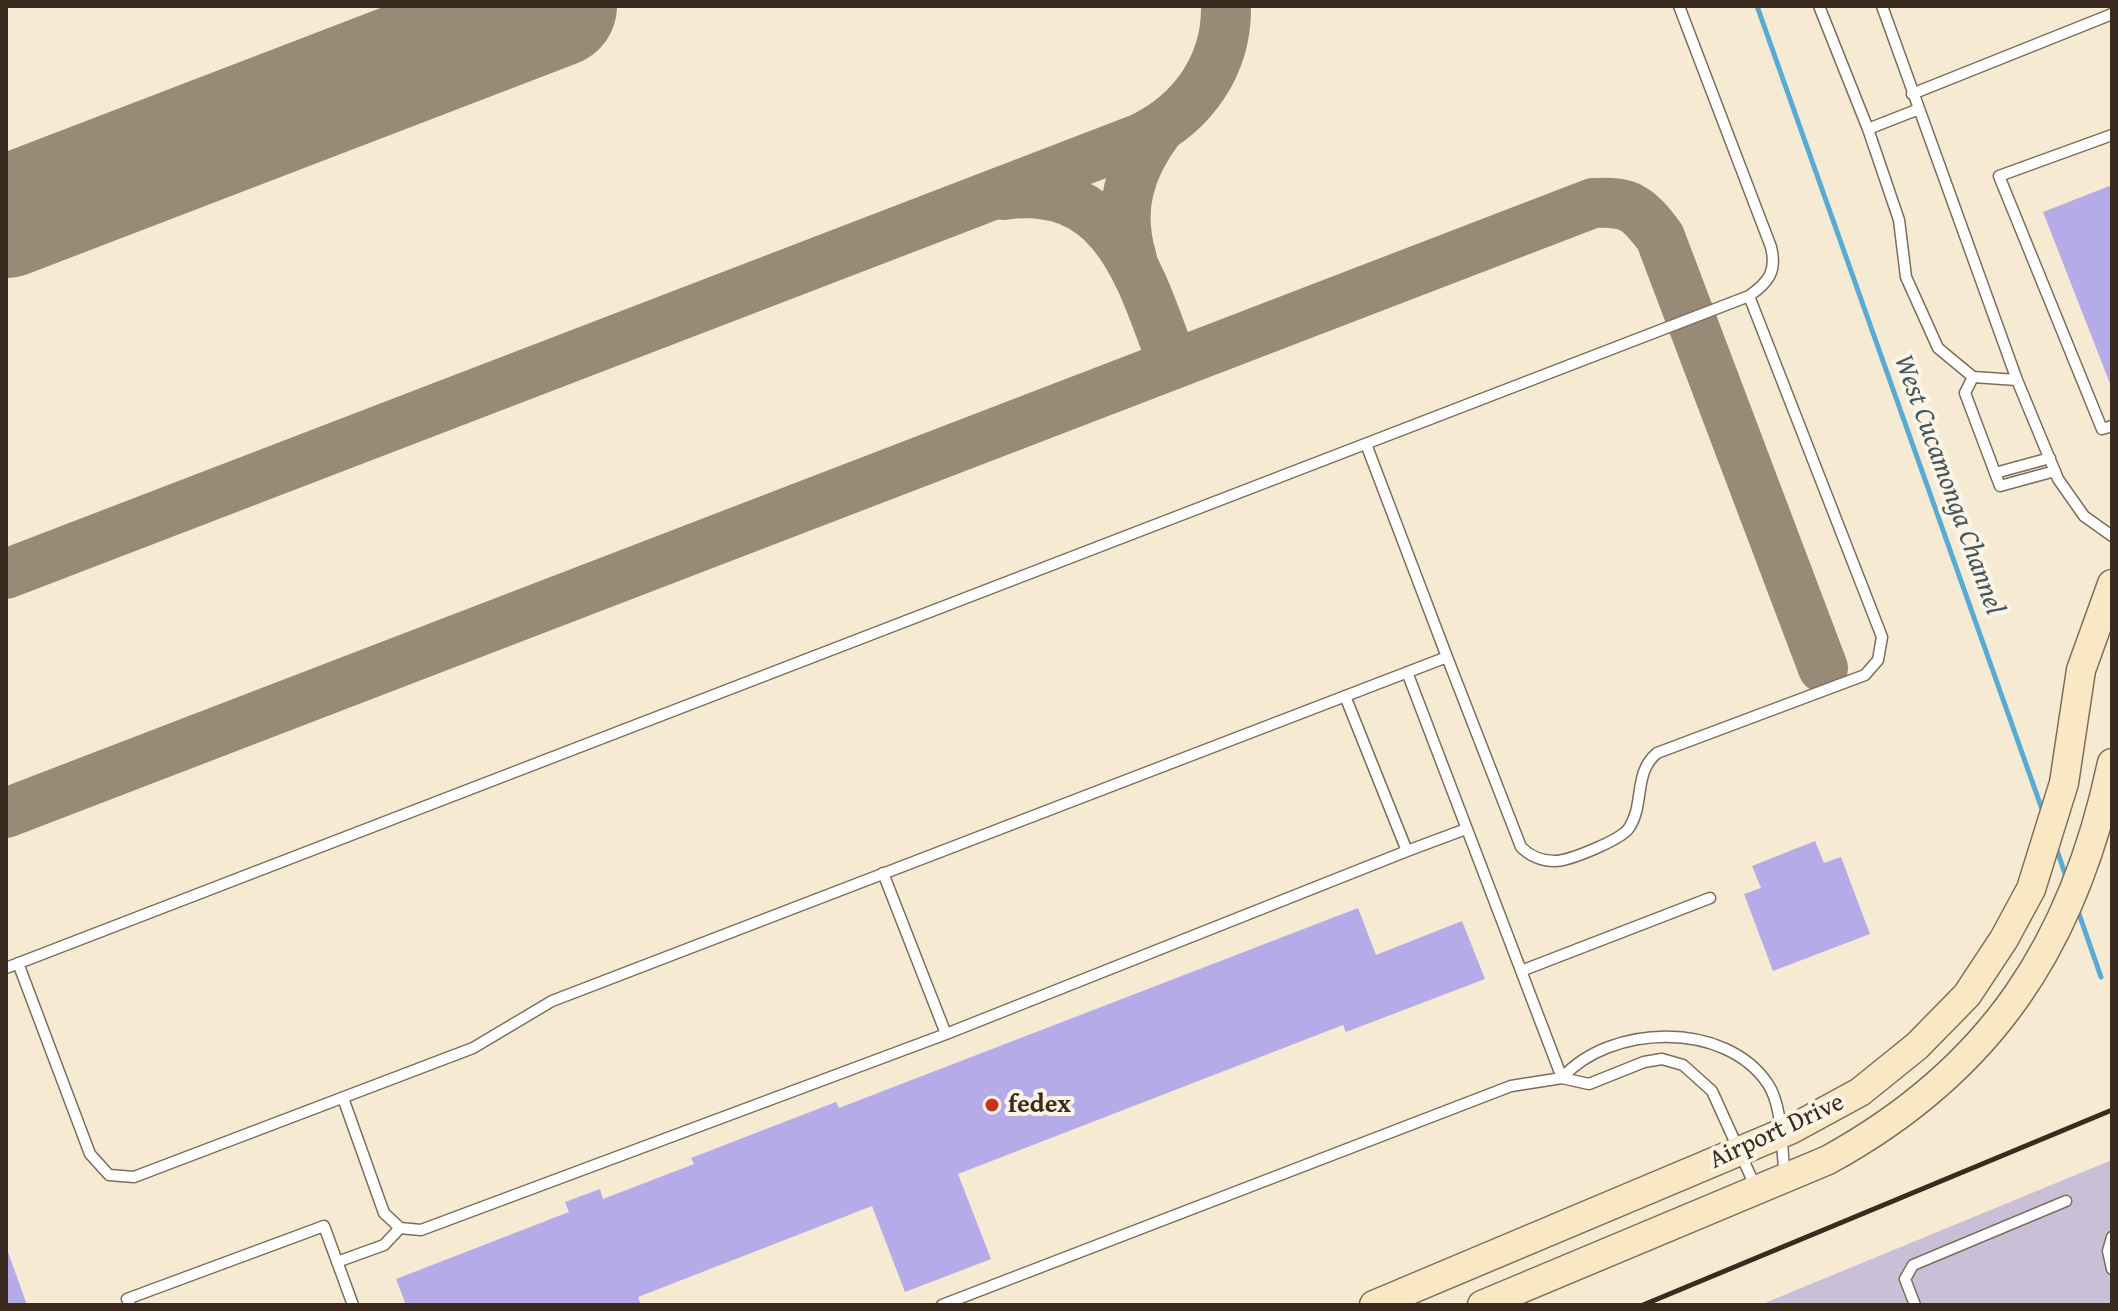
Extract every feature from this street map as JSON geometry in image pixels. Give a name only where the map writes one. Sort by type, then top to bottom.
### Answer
[{"type":"main road","name":"Airport Drive","points":[[1374,1305],[1780,1134],[1860,1092],[1917,1046],[1967,995],[2004,939],[2031,889],[2058,806],[2081,670],[2112,584]]},
{"type":"main road","name":"Airport Drive","points":[[1482,1305],[1785,1179],[1870,1137],[1928,1094],[1967,1057],[2024,989],[2082,875],[2112,763]]},
{"type":"lane","points":[[6,968],[1749,296],[1768,280],[1773,270],[1771,247],[1679,6]]},
{"type":"lane","points":[[1819,6],[1868,129],[1899,220],[1906,277],[1938,348],[1973,377],[2017,380]]},
{"type":"lane","points":[[1882,6],[2017,380],[2055,471],[2084,516],[2112,536]]},
{"type":"lane","points":[[1912,94],[2112,14]]},
{"type":"lane","points":[[1868,129],[1919,109]]},
{"type":"lane","points":[[2112,135],[1999,176],[2102,429],[2112,426]]},
{"type":"lane","points":[[1366,444],[1521,847],[1530,855],[1558,861],[1617,839],[1628,830],[1642,772],[1657,753],[1865,675],[1878,660],[1882,637],[1749,296]]},
{"type":"lane","points":[[1973,377],[1965,393],[2000,486],[2055,471]]},
{"type":"lane","points":[[1995,473],[2050,458]]},
{"type":"lane","points":[[18,963],[90,1154],[109,1175],[134,1177],[473,1048],[552,1001],[1447,657]]},
{"type":"lane","points":[[1407,672],[1562,1078]]},
{"type":"lane","points":[[1345,696],[1407,851]]},
{"type":"lane","points":[[343,1098],[384,1213],[400,1228],[421,1230],[946,1034],[1466,829]]},
{"type":"lane","points":[[883,873],[946,1034]]},
{"type":"lane","points":[[1521,971],[1710,898]]},
{"type":"lane","points":[[1562,1078],[1577,1061],[1644,1037],[1689,1037],[1720,1045],[1747,1061],[1769,1086],[1780,1134],[1785,1179]]},
{"type":"lane","points":[[942,1305],[971,1300],[1511,1086],[1562,1078],[1589,1084],[1644,1062],[1662,1059],[1683,1065],[1712,1091],[1758,1191]]},
{"type":"lane","points":[[1915,1305],[1905,1279],[1913,1265],[2066,1201]]},
{"type":"lane","points":[[130,1305],[127,1299],[324,1226],[353,1305]]},
{"type":"lane","points":[[337,1262],[384,1245],[400,1228]]},
{"type":"lane","points":[[2112,1237],[2108,1251],[2112,1269]]},
{"type":"shaded area","points":[[2112,1160],[2112,1305],[1760,1305]]},
{"type":"building","points":[[2112,185],[2112,385],[2111,386],[2043,212]]},
{"type":"building","points":[[1815,841],[1824,863],[1841,857],[1870,934],[1773,971],[1744,894],[1761,888],[1752,866]]},
{"type":"building","name":"fedex","points":[[1358,908],[1376,955],[1462,921],[1485,979],[1346,1032],[1343,1025],[958,1174],[991,1259],[905,1292],[872,1206],[638,1297],[641,1305],[406,1305],[396,1279],[569,1212],[565,1202],[600,1189],[603,1199],[694,1164],[691,1158],[836,1102],[839,1108]]},
{"type":"building","points":[[8,1252],[27,1305],[6,1305]]},
{"type":"waterway","name":"West Cucamonga Channel","points":[[1757,6],[2043,812]]},
{"type":"waterway","name":"West Cucamonga Channel","points":[[2056,847],[2067,880]]},
{"type":"waterway","name":"West Cucamonga Channel","points":[[2077,908],[2101,977]]},
{"type":"taxiway","points":[[6,574],[1141,138],[1176,115],[1203,85],[1220,48],[1226,6]]},
{"type":"taxiway","points":[[1132,259],[1126,224],[1129,191],[1140,159],[1159,129]]},
{"type":"taxiway","points":[[1003,195],[1042,194],[1073,203],[1098,219],[1119,242],[1135,269],[1173,364]]},
{"type":"taxiway","points":[[6,813],[1593,203],[1616,203],[1632,208],[1660,237],[1823,668]]},
{"type":"runway","points":[[6,217],[556,6]]},
{"type":"railway","points":[[1643,1305],[2112,1110]]},
{"type":"place","name":"fedex","points":[[992,1105]]}]
